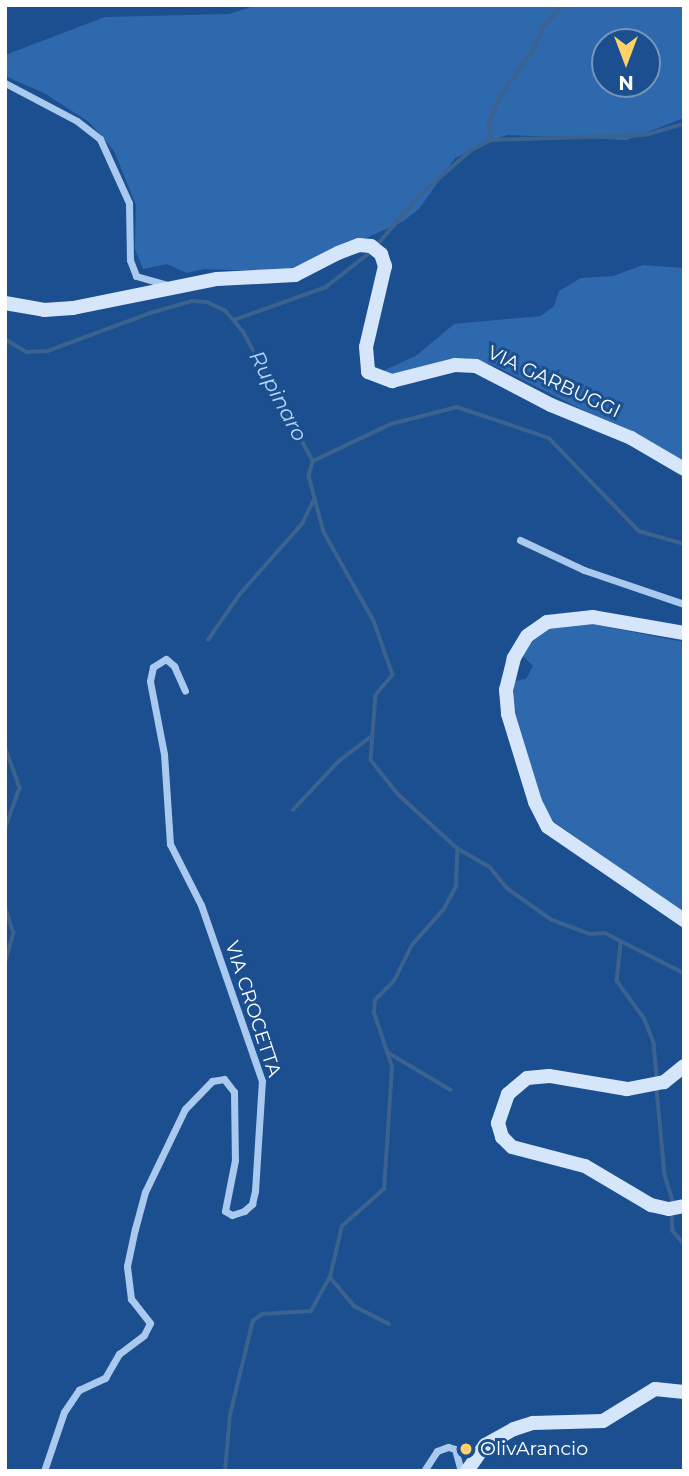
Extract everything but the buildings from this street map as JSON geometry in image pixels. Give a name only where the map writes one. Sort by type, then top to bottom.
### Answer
[{"type":"street","points":[[5,83],[77,121],[100,139],[129,203],[130,260],[136,276],[172,286]]},
{"type":"street","name":"VIA GARBUGGI","points":[[5,303],[44,310],[131,299],[172,286],[217,279],[295,275],[359,245],[372,246],[381,254],[385,266],[366,347],[368,372],[392,381],[455,365],[476,366],[551,405],[631,438],[684,469]]},
{"type":"street","points":[[520,540],[584,570],[684,604]]},
{"type":"street","points":[[684,633],[593,617],[547,622],[527,636],[514,658],[506,690],[508,714],[534,802],[548,827],[684,920]]},
{"type":"street","name":"VIA CROCETTA","points":[[44,1471],[64,1412],[79,1390],[105,1378],[119,1354],[144,1335],[150,1323],[131,1299],[127,1266],[135,1229],[145,1192],[185,1110],[212,1081],[224,1079],[234,1092],[235,1160],[225,1211],[232,1215],[244,1211],[255,1191],[262,1081],[201,905],[170,844],[164,754],[150,681],[153,667],[166,659],[174,666],[185,691]]},
{"type":"street","points":[[684,1066],[664,1082],[627,1089],[549,1076],[527,1078],[508,1094],[498,1123],[502,1137],[512,1147],[585,1166],[651,1205],[669,1209],[684,1206]]},
{"type":"street","points":[[467,1471],[485,1445],[513,1429],[533,1423],[603,1421],[655,1389],[684,1392]]},
{"type":"street","points":[[424,1471],[437,1451],[448,1447],[457,1454],[461,1471]]},
{"type":"shaded area","points":[[257,5],[684,5],[684,118],[627,140],[507,135],[493,140],[455,158],[419,209],[402,222],[289,272],[204,269],[187,273],[167,264],[143,269],[135,249],[136,205],[114,151],[89,122],[44,93],[5,76],[5,55],[105,17],[229,14]]},
{"type":"shaded area","points":[[643,265],[684,268],[684,461],[493,365],[466,358],[390,374],[383,371],[417,355],[454,324],[541,316],[554,306],[559,291],[581,278],[613,276]]},
{"type":"shaded area","points":[[587,623],[684,642],[684,913],[553,821],[539,799],[512,702],[515,681],[526,679],[533,666],[521,654],[543,629]]},
{"type":"waterway","points":[[491,140],[489,122],[500,97],[535,47],[543,27],[564,5]]},
{"type":"waterway","points":[[377,245],[420,195],[470,151],[491,140],[645,135],[684,124]]},
{"type":"waterway","points":[[234,320],[326,287],[372,251]]},
{"type":"waterway","name":"Rupinaro","points":[[5,339],[27,352],[48,351],[150,313],[192,301],[207,302],[226,311],[243,331],[313,461],[391,424],[457,407],[549,438],[639,531],[684,544]]},
{"type":"waterway","points":[[313,462],[309,476],[324,532],[374,621],[393,675],[376,695],[371,760],[398,794],[457,848],[490,867],[507,888],[552,920],[590,934],[605,933],[684,973]]},
{"type":"waterway","points":[[208,640],[240,594],[302,524],[314,499]]},
{"type":"waterway","points":[[293,810],[339,761],[372,736]]},
{"type":"waterway","points":[[5,746],[20,788],[5,830]]},
{"type":"waterway","points":[[225,1471],[230,1415],[253,1321],[262,1314],[311,1311],[330,1277],[342,1226],[384,1189],[392,1067],[374,1013],[375,1000],[394,981],[412,945],[444,909],[456,886],[457,848]]},
{"type":"waterway","points":[[5,906],[14,933],[5,964]]},
{"type":"waterway","points":[[621,944],[617,981],[644,1018],[654,1043],[657,1078]]},
{"type":"waterway","points":[[387,1052],[451,1090]]},
{"type":"waterway","points":[[657,1089],[665,1175],[674,1205]]},
{"type":"waterway","points":[[672,1212],[673,1231],[684,1244]]},
{"type":"waterway","points":[[330,1277],[354,1306],[389,1324]]},
{"type":"place","name":"OlivArancio","points":[[466,1449]]}]
